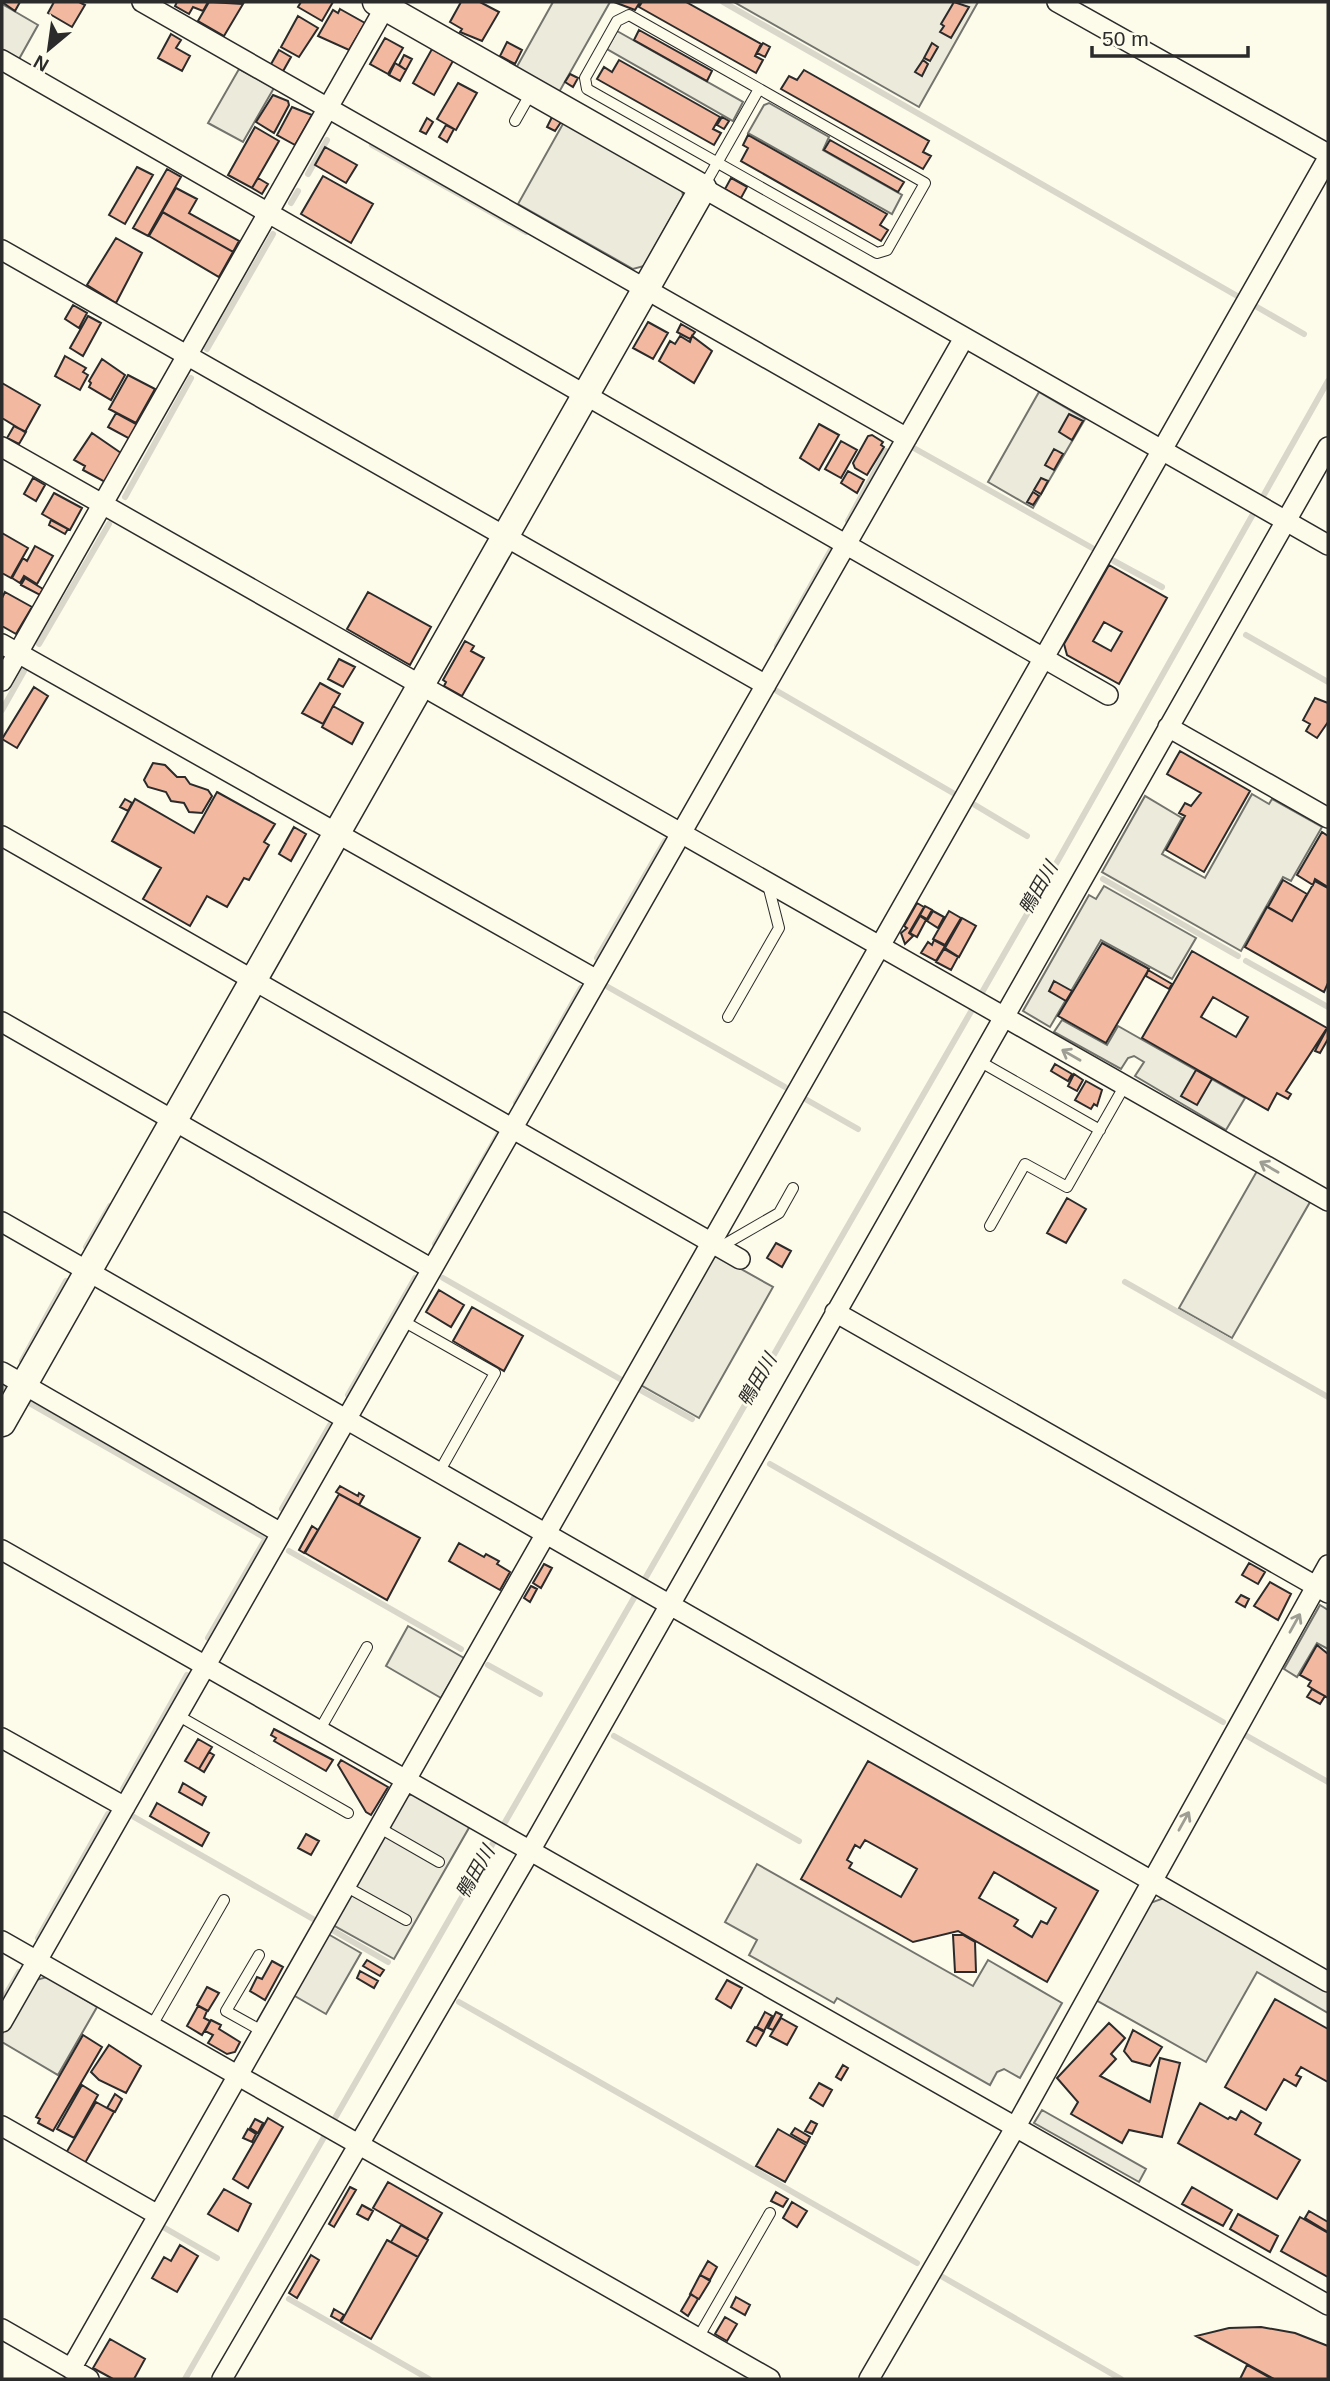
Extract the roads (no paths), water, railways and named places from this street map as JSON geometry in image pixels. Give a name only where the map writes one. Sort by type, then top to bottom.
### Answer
[{"type":"street","points":[[142,2],[907,438]]},
{"type":"street","points":[[71,2368],[544,1535],[715,1244],[878,948],[1328,156],[1057,2]]},
{"type":"street","points":[[2,681],[10,649],[102,505],[328,107],[383,4],[1328,545]]},
{"type":"street","points":[[2,60],[1108,695]]},
{"type":"street","points":[[2,1423],[13,1378],[88,1270],[703,188]]},
{"type":"street","points":[[2,250],[766,685]]},
{"type":"street","points":[[2,2022],[964,338]]},
{"type":"street","points":[[2,447],[878,948],[998,1013],[1328,1201]]},
{"type":"street","points":[[222,2379],[352,2141],[524,1848],[664,1601],[835,1312],[978,1060],[998,1013],[1168,727],[1280,518],[1328,447]]},
{"type":"street","points":[[10,649],[597,980]]},
{"type":"street","points":[[1168,727],[1328,818]]},
{"type":"street","points":[[2,836],[740,1259]]},
{"type":"street","points":[[2,1022],[432,1269]]},
{"type":"street","points":[[2,1222],[1328,1982]]},
{"type":"street","points":[[835,1312],[1322,1589]]},
{"type":"street","points":[[13,1378],[281,1533]]},
{"type":"street","points":[[2,1550],[1328,2305]]},
{"type":"street","points":[[869,2379],[1014,2128],[1151,1881],[1322,1589],[1328,1564]]},
{"type":"street","points":[[2,1738],[125,1807]]},
{"type":"street","points":[[2,1941],[770,2379]]},
{"type":"street","points":[[2,2126],[158,2215]]},
{"type":"street","points":[[2,2329],[89,2379]]},
{"type":"lane","points":[[629,15],[925,183],[887,250],[877,253],[717,163],[587,89],[585,78],[617,21],[629,15]]},
{"type":"lane","points":[[703,188],[759,89]]},
{"type":"lane","points":[[515,121],[532,91]]},
{"type":"lane","points":[[728,1017],[779,928],[768,885]]},
{"type":"lane","points":[[978,1060],[1100,1130]]},
{"type":"lane","points":[[990,1226],[1025,1164],[1067,1187],[1125,1085]]},
{"type":"lane","points":[[715,1244],[779,1213],[793,1188]]},
{"type":"lane","points":[[402,1321],[495,1373],[438,1474]]},
{"type":"lane","points":[[319,1731],[367,1647]]},
{"type":"lane","points":[[177,1716],[348,1813]]},
{"type":"lane","points":[[378,1827],[439,1862]]},
{"type":"lane","points":[[345,1885],[406,1920]]},
{"type":"lane","points":[[152,2027],[224,1900]]},
{"type":"lane","points":[[259,1955],[226,2011],[262,2031]]},
{"type":"lane","points":[[698,2338],[770,2213]]},
{"type":"waterway","points":[[723,2],[1239,297]]},
{"type":"waterway","points":[[308,174],[327,140]]},
{"type":"waterway","points":[[372,145],[526,232]]},
{"type":"waterway","points":[[291,203],[298,191]]},
{"type":"waterway","points":[[207,349],[273,234]]},
{"type":"waterway","points":[[1257,307],[1304,334]]},
{"type":"waterway","points":[[125,497],[191,378]]},
{"type":"waterway","name":"鴨田川","points":[[185,2379],[1061,855],[1328,381]]},
{"type":"waterway","points":[[912,447],[1094,549]]},
{"type":"waterway","points":[[848,521],[886,451]]},
{"type":"waterway","points":[[39,644],[109,524]]},
{"type":"waterway","points":[[777,646],[832,548]]},
{"type":"waterway","points":[[1114,561],[1162,587]]},
{"type":"waterway","points":[[1246,635],[1328,682]]},
{"type":"waterway","points":[[2,710],[24,671]]},
{"type":"waterway","points":[[777,691],[953,793]]},
{"type":"waterway","points":[[975,805],[1027,836]]},
{"type":"waterway","points":[[597,958],[665,841]]},
{"type":"waterway","points":[[1103,879],[1238,956]]},
{"type":"waterway","points":[[1246,961],[1328,1007]]},
{"type":"waterway","points":[[608,987],[785,1087]]},
{"type":"waterway","points":[[516,1103],[581,988]]},
{"type":"waterway","points":[[807,1100],[858,1129]]},
{"type":"waterway","points":[[435,1244],[499,1133]]},
{"type":"waterway","points":[[86,1247],[110,1206]]},
{"type":"waterway","points":[[348,1395],[415,1278]]},
{"type":"waterway","points":[[443,1278],[620,1379]]},
{"type":"waterway","points":[[22,1361],[66,1281]]},
{"type":"waterway","points":[[1125,1282],[1328,1397]]},
{"type":"waterway","points":[[2,1387],[6,1390],[2,1397]]},
{"type":"waterway","points":[[642,1391],[692,1419]]},
{"type":"waterway","points":[[29,1403],[262,1536]]},
{"type":"waterway","points":[[282,1509],[330,1425]]},
{"type":"waterway","points":[[770,1464],[1223,1722]]},
{"type":"waterway","points":[[208,1638],[266,1538]]},
{"type":"waterway","points":[[289,1551],[461,1649]]},
{"type":"waterway","points":[[488,1665],[540,1694]]},
{"type":"waterway","points":[[123,1789],[187,1675]]},
{"type":"waterway","points":[[614,1736],[799,1841]]},
{"type":"waterway","points":[[1247,1736],[1328,1782]]},
{"type":"waterway","points":[[38,1938],[108,1814]]},
{"type":"waterway","points":[[134,1817],[313,1919]]},
{"type":"waterway","points":[[334,1931],[388,1962]]},
{"type":"waterway","points":[[2,2001],[19,1972]]},
{"type":"waterway","points":[[459,2002],[917,2263]]},
{"type":"waterway","points":[[163,2227],[217,2258]]},
{"type":"waterway","points":[[941,2276],[1121,2379]]},
{"type":"waterway","points":[[289,2299],[429,2379]]}]
